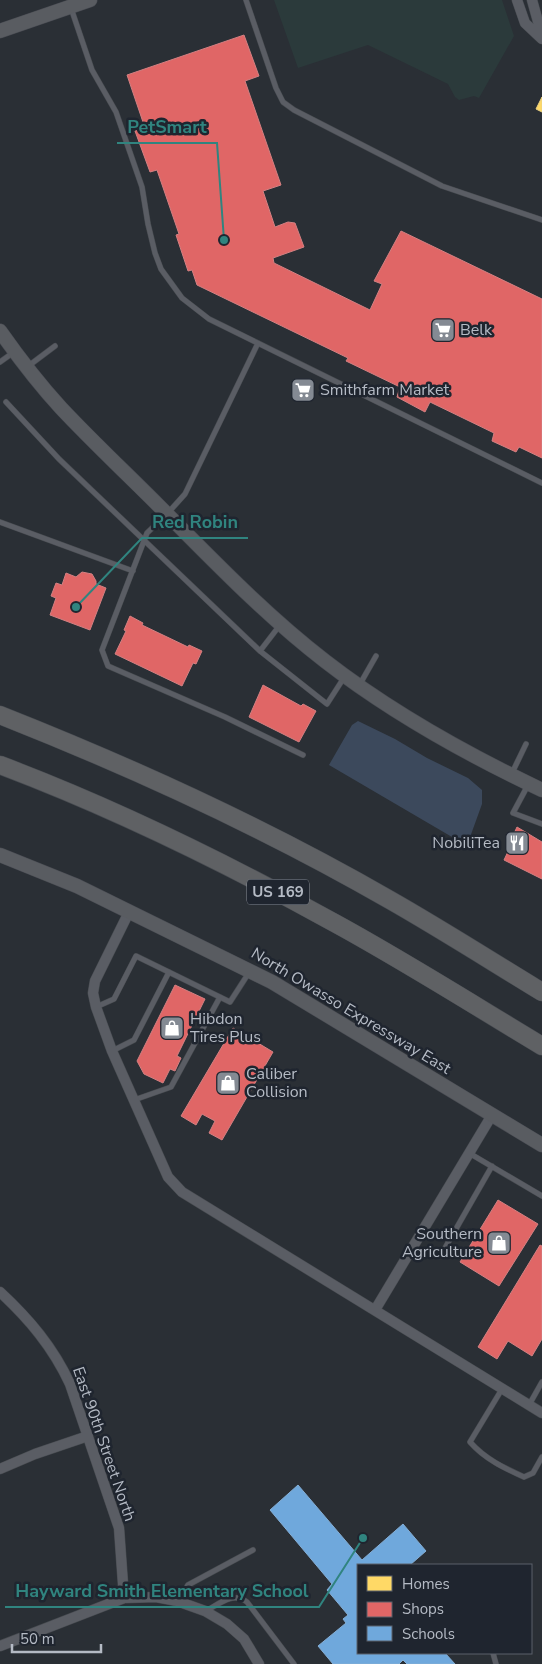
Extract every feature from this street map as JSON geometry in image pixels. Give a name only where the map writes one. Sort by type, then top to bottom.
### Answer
[{"type":"highway","name":"US 169","points":[[0,715],[147,776],[288,845],[390,900],[542,992]]},
{"type":"highway","name":"US 169","points":[[0,765],[41,780],[242,873],[333,922],[542,1046]]},
{"type":"street","points":[[0,31],[69,3],[90,0]]},
{"type":"street","points":[[517,0],[525,24],[542,37]]},
{"type":"street","points":[[534,5],[542,37]]},
{"type":"street","points":[[0,332],[61,408],[239,586],[280,624],[325,662],[438,737],[542,790]]},
{"type":"street","name":"North Owasso Expressway East","points":[[0,855],[77,886],[250,970],[542,1145]]},
{"type":"street","points":[[129,912],[95,981],[93,993],[96,1007],[112,1051],[168,1177],[182,1192],[542,1413]]},
{"type":"street","points":[[375,1310],[492,1115]]},
{"type":"street","name":"East 90th Street North","points":[[0,1292],[38,1330],[61,1365],[70,1384],[119,1528],[124,1598]]},
{"type":"street","points":[[0,1469],[35,1454],[88,1436]]},
{"type":"street","points":[[0,1646],[124,1598],[156,1597],[177,1601],[205,1612],[234,1630],[244,1640],[259,1664]]},
{"type":"lane","points":[[246,0],[282,102],[294,110],[442,186],[542,220]]},
{"type":"lane","points":[[69,3],[92,70],[112,103],[122,127],[142,187],[148,224],[161,269],[182,298],[196,311],[209,319],[542,483]]},
{"type":"lane","points":[[522,14],[534,5]]},
{"type":"lane","points":[[258,343],[186,494],[147,533],[102,650],[108,666],[225,717],[303,755]]},
{"type":"lane","points":[[27,368],[54,346]]},
{"type":"lane","points":[[0,362],[15,352]]},
{"type":"lane","points":[[6,402],[59,459],[144,541],[260,650],[326,704],[345,676]]},
{"type":"lane","points":[[0,522],[132,571]]},
{"type":"lane","points":[[260,650],[280,624]]},
{"type":"lane","points":[[359,686],[376,656]]},
{"type":"lane","points":[[511,775],[526,744]]},
{"type":"lane","points":[[528,783],[513,813],[542,824]]},
{"type":"lane","points":[[96,1007],[114,999],[136,956],[230,1002],[250,970]]},
{"type":"lane","points":[[112,1051],[134,1040],[169,972]]},
{"type":"lane","points":[[134,1100],[171,1087],[220,997]]},
{"type":"lane","points":[[469,1153],[542,1196]]},
{"type":"lane","points":[[441,1255],[492,1166]]},
{"type":"lane","points":[[529,1405],[542,1382]]},
{"type":"lane","points":[[502,1389],[470,1442],[480,1453],[503,1468],[524,1477],[533,1472],[542,1457]]},
{"type":"lane","points":[[177,1601],[188,1585],[253,1550]]},
{"type":"lane","points":[[205,1612],[232,1597],[242,1598],[294,1664]]},
{"type":"shaded area","points":[[274,0],[502,0],[514,36],[479,98],[474,96],[459,100],[455,97],[448,84],[368,45],[298,68]]},
{"type":"water","points":[[358,721],[468,778],[482,790],[482,804],[469,840],[452,837],[329,765],[352,725]]},
{"type":"building: Homes","points":[[542,97],[542,112],[536,109]]},
{"type":"building: Shops","points":[[244,35],[259,76],[245,81],[281,185],[263,191],[275,227],[288,222],[295,223],[304,247],[273,258],[274,263],[370,310],[382,284],[374,281],[401,231],[542,299],[542,458],[519,447],[516,452],[492,441],[494,433],[430,402],[425,412],[397,397],[400,387],[346,361],[348,358],[197,285],[192,270],[188,271],[176,235],[179,234],[157,170],[150,172],[135,131],[145,128],[127,75]]},
{"type":"building: Shops","points":[[82,572],[92,574],[96,584],[106,588],[90,630],[50,615],[56,598],[51,596],[56,583],[62,585],[66,573],[76,577]]},
{"type":"building: Shops","points":[[130,616],[143,623],[142,625],[188,647],[189,645],[202,651],[196,664],[193,663],[182,686],[115,654],[126,631],[124,630]]},
{"type":"building: Shops","points":[[263,685],[301,706],[303,704],[316,711],[299,742],[249,717]]},
{"type":"building: Shops","points":[[517,827],[542,842],[542,879],[504,860]]},
{"type":"building: Shops","name":"Hibdon Tires Plus","points":[[175,985],[205,999],[177,1056],[181,1058],[175,1071],[170,1069],[163,1083],[144,1074],[137,1061]]},
{"type":"building: Shops","name":"Caliber Collision","points":[[233,1028],[273,1052],[222,1140],[209,1133],[215,1121],[202,1114],[196,1125],[181,1116]]},
{"type":"building: Shops","name":"Southern Agriculture","points":[[498,1200],[538,1224],[499,1286],[460,1262]]},
{"type":"building: Shops","points":[[540,1245],[542,1246],[542,1339],[532,1356],[508,1341],[497,1359],[478,1347]]},
{"type":"building: Schools","points":[[298,1485],[362,1560],[403,1524],[426,1551],[411,1564],[357,1564],[357,1654],[446,1654],[455,1664],[407,1664],[403,1660],[399,1664],[333,1664],[318,1646],[346,1623],[343,1619],[348,1615],[327,1590],[332,1584],[270,1510]]},
{"type":"place","name":"PetSmart","points":[[224,240]]},
{"type":"place","name":"Belk","points":[[443,330]]},
{"type":"place","name":"Smithfarm Market","points":[[303,390]]},
{"type":"place","name":"Red Robin","points":[[76,607]]},
{"type":"place","name":"NobiliTea","points":[[517,843]]},
{"type":"place","name":"Hibdon Tires Plus","points":[[172,1028]]},
{"type":"place","name":"Caliber Collision","points":[[228,1083]]},
{"type":"place","name":"Southern Agriculture","points":[[499,1243]]},
{"type":"place","name":"Hayward Smith Elementary School","points":[[363,1538]]}]
